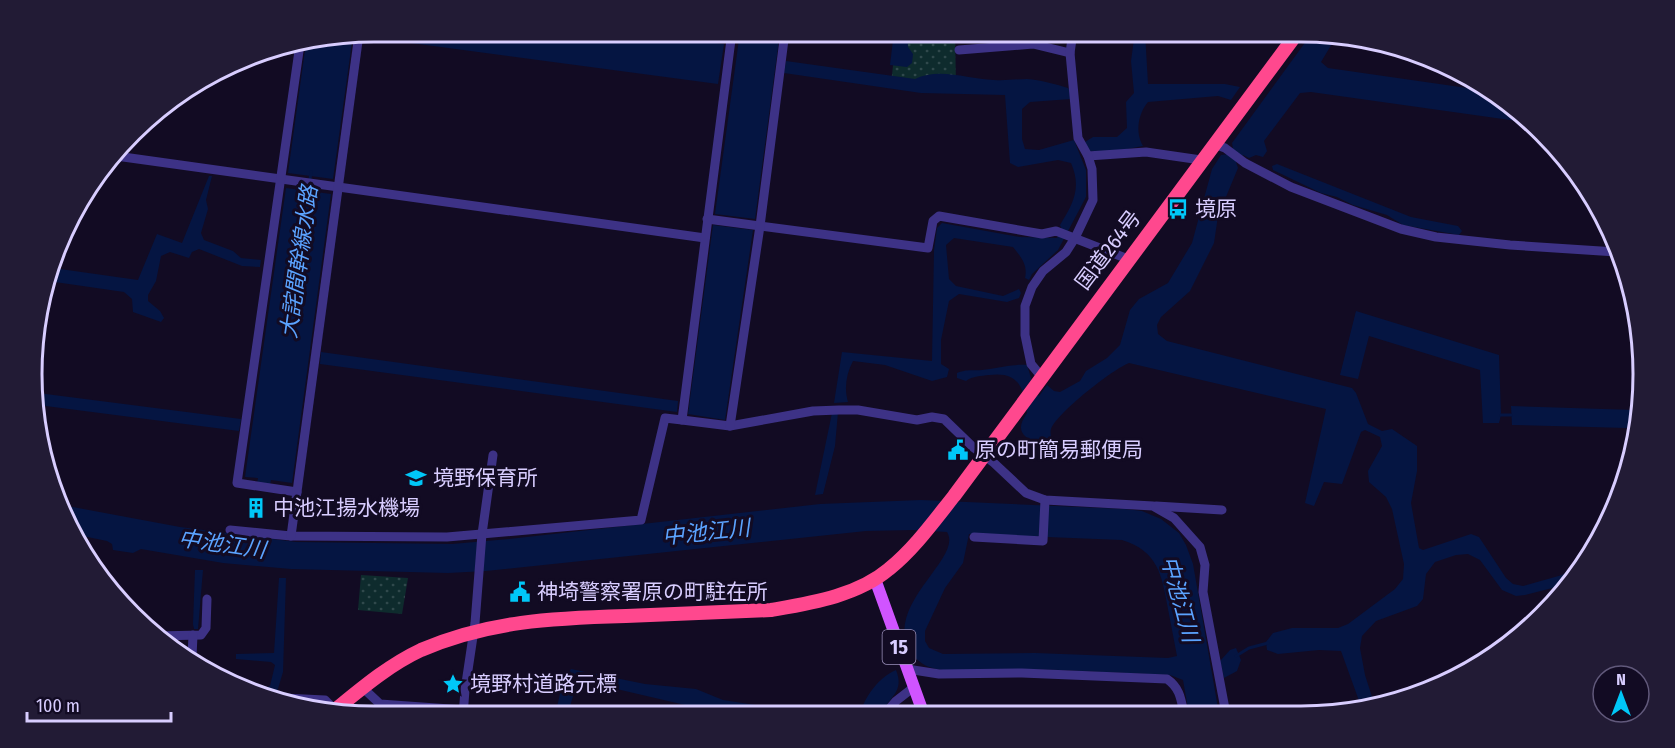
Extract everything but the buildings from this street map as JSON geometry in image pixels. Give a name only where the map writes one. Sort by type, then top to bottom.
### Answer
[{"type":"highway","name":"国道264号","points":[[875,579],[890,569],[925,533],[954,496],[1202,160],[1220,146],[1291,42]]},
{"type":"highway","points":[[342,704],[389,668],[419,651],[474,631],[552,618],[771,610],[807,604],[850,591],[875,579]]},
{"type":"main road","name":"15","points":[[875,579],[921,706]]},
{"type":"street","points":[[682,420],[731,42]]},
{"type":"street","points":[[730,426],[760,226],[784,42]]},
{"type":"street","points":[[1037,381],[1025,335],[1025,306],[1032,287],[1043,272],[1066,252],[1071,237],[1093,200],[1092,169],[1078,138],[1070,53],[1072,42]]},
{"type":"street","points":[[291,536],[357,43]]},
{"type":"street","points":[[959,50],[1033,44],[1070,53]]},
{"type":"street","points":[[297,492],[237,483],[299,50]]},
{"type":"street","points":[[1220,146],[1245,163],[1291,186],[1401,229],[1436,237],[1610,252]]},
{"type":"street","points":[[1088,156],[1146,152],[1202,160]]},
{"type":"street","points":[[123,157],[705,238]]},
{"type":"street","points":[[707,219],[928,248],[933,222],[939,216],[1042,234],[1056,231],[1128,259]]},
{"type":"street","points":[[230,530],[291,536],[447,537],[642,520],[665,418],[730,426],[813,411],[835,410],[858,410],[917,420],[932,417],[944,419],[1026,493],[1045,500],[1222,510]]},
{"type":"street","points":[[465,706],[482,534],[494,454]]},
{"type":"street","points":[[974,537],[1043,541],[1045,500]]},
{"type":"street","points":[[1153,506],[1174,518],[1200,547],[1205,565],[1203,592],[1224,706]]},
{"type":"street","points":[[170,636],[201,635],[206,628],[207,599]]},
{"type":"street","points":[[192,652],[193,635]]},
{"type":"street","points":[[907,669],[939,674],[1022,673],[1167,679],[1179,690],[1182,706]]},
{"type":"street","points":[[363,687],[380,704],[399,706]]},
{"type":"street","points":[[892,706],[914,687]]},
{"type":"street","points":[[306,699],[325,700],[328,703]]},
{"type":"green space","points":[[896,42],[955,42],[956,86],[891,83]]},
{"type":"green space","points":[[361,575],[408,578],[402,614],[358,610]]},
{"type":"water","points":[[403,42],[708,42],[724,44],[718,84]]},
{"type":"water","points":[[739,42],[779,42],[755,219],[715,214]]},
{"type":"water","points":[[893,42],[908,42],[913,54],[912,63],[907,67],[890,65]]},
{"type":"water","points":[[1134,42],[1146,42],[1148,84],[1225,84],[1240,87],[1231,100],[1218,96],[1148,102],[1139,123],[1139,135],[1143,146],[1106,153],[1090,151],[1085,142],[1093,137],[1117,137],[1127,128],[1126,102],[1134,93],[1131,61]]},
{"type":"water","points":[[1305,42],[1332,44],[1321,62],[1328,68],[1471,89],[1516,121],[1311,92],[1300,93],[1264,141],[1267,151],[1263,157],[1256,155],[1249,158],[1243,155],[1236,162],[1238,168],[1218,216],[1214,243],[1190,291],[1161,317],[1157,325],[1158,334],[1167,341],[1352,388],[1368,424],[1382,431],[1392,429],[1417,446],[1417,471],[1411,503],[1419,548],[1423,550],[1471,534],[1479,537],[1506,578],[1513,584],[1523,586],[1567,572],[1555,587],[1516,596],[1502,590],[1480,560],[1468,554],[1456,555],[1435,562],[1426,574],[1423,599],[1417,606],[1376,621],[1362,636],[1360,648],[1373,698],[1359,701],[1341,651],[1319,650],[1278,654],[1267,650],[1266,642],[1273,633],[1292,628],[1338,628],[1348,624],[1395,589],[1403,579],[1404,564],[1392,509],[1386,497],[1369,482],[1368,471],[1382,446],[1380,437],[1365,430],[1361,432],[1342,484],[1324,482],[1314,506],[1305,503],[1326,409],[1129,363],[1086,392],[1055,422],[1051,429],[1051,438],[1039,444],[1028,439],[1022,432],[1021,424],[1027,413],[1022,389],[1018,383],[999,374],[977,376],[966,381],[957,378],[957,373],[964,371],[1027,365],[1036,394],[1039,396],[1047,385],[1054,391],[1060,392],[1080,381],[1086,371],[1107,358],[1120,345],[1130,310],[1139,299],[1168,283],[1192,243],[1212,169],[1221,155],[1229,154],[1233,149],[1232,143]]},
{"type":"water","points":[[352,43],[333,179],[288,173],[305,49]]},
{"type":"water","points":[[786,61],[915,79],[944,74],[994,80],[1027,79],[1048,82],[1068,88],[1071,92],[1071,99],[1030,102],[1022,109],[1022,139],[1025,149],[1039,150],[1074,140],[1086,170],[1086,197],[1058,250],[1032,274],[1029,280],[1025,278],[1026,269],[1023,261],[1013,247],[954,238],[946,245],[949,279],[956,286],[1003,296],[1019,289],[1021,293],[1019,298],[1007,302],[959,294],[949,301],[941,340],[941,364],[949,369],[947,377],[932,381],[885,365],[853,361],[846,382],[848,402],[834,403],[842,352],[932,361],[934,250],[937,228],[942,223],[1020,237],[1057,238],[1062,230],[1060,225],[1069,210],[1076,188],[1071,163],[1058,160],[1018,167],[1010,163],[1005,95],[921,93],[784,73]]},
{"type":"water","points":[[1277,164],[1411,217],[1458,226],[1462,231],[1459,235],[1403,225],[1387,215],[1321,193],[1273,170],[1272,166]]},
{"type":"water","points":[[209,176],[212,176],[206,200],[208,209],[201,233],[204,240],[233,251],[241,258],[261,260],[260,267],[242,266],[199,249],[192,252],[189,258],[170,252],[161,256],[156,281],[148,295],[148,301],[160,311],[164,318],[161,322],[133,312],[132,299],[124,292],[55,282],[59,269],[138,280],[157,234],[182,243]]},
{"type":"water","points":[[286,188],[331,194],[292,483],[271,480],[270,485],[257,483],[258,478],[245,477]]},
{"type":"water","points":[[713,225],[753,230],[725,420],[688,414]]},
{"type":"water","points":[[1356,311],[1499,355],[1501,415],[1499,423],[1483,423],[1480,370],[1369,336],[1358,379],[1340,375]]},
{"type":"water","points":[[321,352],[678,401],[677,412],[320,364]]},
{"type":"water","points":[[43,394],[241,419],[239,431],[44,406]]},
{"type":"water","points":[[1511,406],[1631,410],[1627,428],[1512,425]]},
{"type":"water","points":[[838,412],[835,446],[823,494],[815,495],[832,413]]},
{"type":"water","name":"中池江川","points":[[921,500],[1142,511],[1161,519],[1179,533],[1186,545],[1193,564],[1218,706],[1188,706],[1183,680],[1170,675],[1024,669],[949,671],[922,664],[908,648],[904,628],[908,612],[916,596],[945,554],[949,542],[947,532],[866,531],[486,571],[448,573],[291,569],[223,563],[141,549],[133,553],[113,550],[112,544],[107,541],[84,536],[69,506],[180,527],[296,542],[452,544],[820,504]],"holes":[[[969,534],[1122,540],[1134,545],[1151,558],[1160,575],[1177,656],[1168,658],[1035,653],[943,654],[929,648],[925,641],[925,631],[945,588],[963,563]]]},
{"type":"water","points":[[195,570],[203,570],[198,629],[194,629],[193,624]]},
{"type":"water","points":[[279,578],[286,578],[283,672],[277,691],[266,688],[270,686],[275,665],[271,662],[236,659],[236,654],[274,653]]},
{"type":"water","points":[[1236,648],[1241,660],[1237,671],[1224,678],[1220,661],[1230,650]]},
{"type":"water","points":[[571,669],[645,684],[696,689],[723,700],[762,706],[689,706],[578,680],[570,706],[557,706],[563,680]]},
{"type":"water","points":[[896,670],[899,684],[886,706],[863,706],[873,688]]},
{"type":"waterway","name":"大詫間幹線水路","points":[[308,195],[311,172]]},
{"type":"waterway","points":[[1501,415],[1511,415]]},
{"type":"waterway","points":[[1236,656],[1249,648],[1268,643]]},
{"type":"place","name":"境原","points":[[1178,209]]},
{"type":"place","name":"原の町簡易郵便局","points":[[958,450]]},
{"type":"place","name":"境野保育所","points":[[416,478]]},
{"type":"place","name":"中池江揚水機場","points":[[256,508]]},
{"type":"place","name":"神埼警察署原の町駐在所","points":[[520,592]]},
{"type":"place","name":"境野村道路元標","points":[[453,684]]}]
